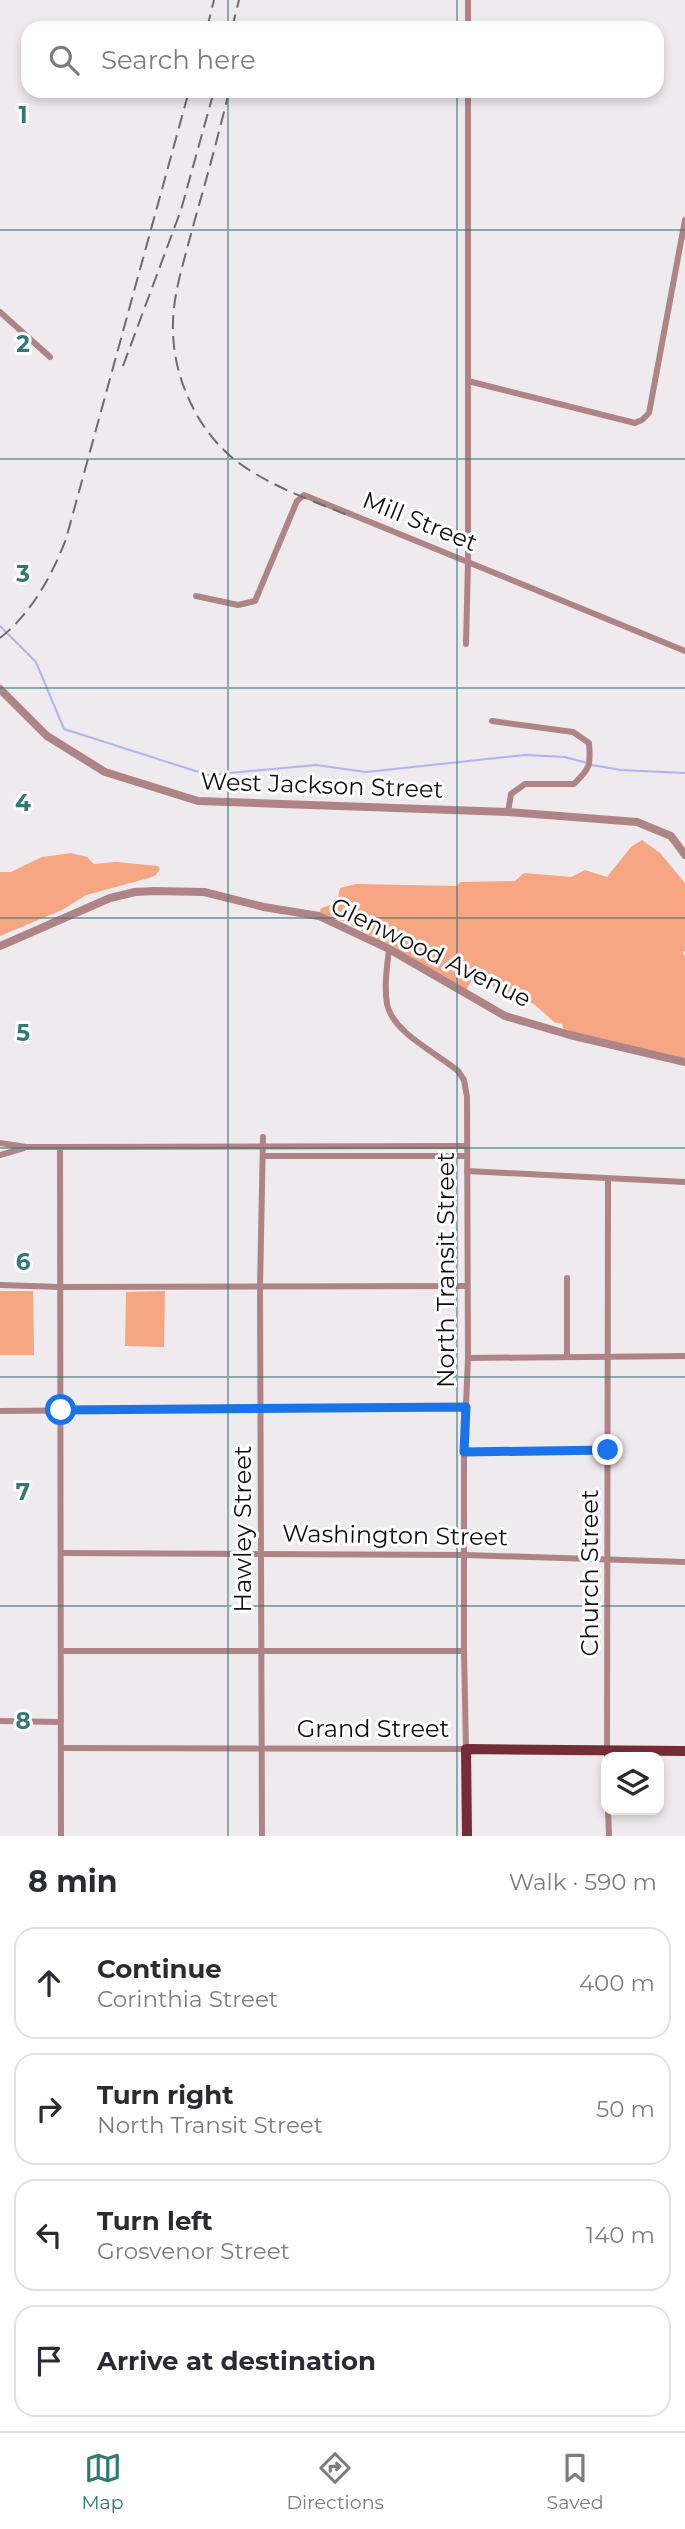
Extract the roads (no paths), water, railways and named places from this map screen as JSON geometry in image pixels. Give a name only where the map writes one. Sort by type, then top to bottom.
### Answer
[{"type":"main road","name":"Grand Street","points":[[466,1749],[601,1754]]},
{"type":"main road","name":"North Transit Street","points":[[466,1749],[467,1836]]},
{"type":"main road","name":"Grand Street","points":[[659,1752],[685,1751]]},
{"type":"street","points":[[468,0],[468,21]]},
{"type":"street","points":[[466,644],[468,98]]},
{"type":"street","points":[[468,381],[635,424],[642,420],[649,413],[685,220]]},
{"type":"street","points":[[0,312],[50,357]]},
{"type":"street","name":"Mill Street","points":[[196,596],[238,605],[255,601],[297,501],[304,495],[685,651]]},
{"type":"street","name":"West Jackson Street","points":[[0,689],[47,736],[104,772],[198,802],[508,812],[637,822],[671,836],[685,855]]},
{"type":"street","points":[[492,721],[573,732],[589,743],[591,761],[588,771],[574,784],[525,784],[511,794],[508,812]]},
{"type":"street","name":"Glenwood Avenue","points":[[0,946],[110,898],[135,892],[204,892],[264,911],[319,916],[389,949],[505,1016],[570,1035],[685,1062]]},
{"type":"street","name":"North Transit Street","points":[[389,949],[386,996],[391,1014],[404,1031],[453,1067],[464,1080],[467,1097],[468,1357],[464,1452],[466,1749]]},
{"type":"street","name":"Hawley Street","points":[[262,1836],[260,1287],[263,1137]]},
{"type":"street","points":[[0,1143],[26,1147],[467,1146]]},
{"type":"street","points":[[0,1155],[26,1147]]},
{"type":"street","points":[[60,1147],[61,1836]]},
{"type":"street","points":[[264,1156],[466,1156]]},
{"type":"street","points":[[467,1171],[685,1182]]},
{"type":"street","name":"Church Street","points":[[607,1752],[608,1179]]},
{"type":"street","points":[[566,1278],[566,1356]]},
{"type":"street","points":[[0,1285],[466,1286]]},
{"type":"street","points":[[468,1357],[685,1356]]},
{"type":"street","points":[[0,1411],[466,1407]]},
{"type":"street","points":[[464,1452],[608,1450]]},
{"type":"street","name":"Washington Street","points":[[62,1553],[262,1552],[609,1558],[685,1562]]},
{"type":"street","points":[[61,1651],[464,1651]]},
{"type":"street","points":[[0,1721],[60,1722]]},
{"type":"street","name":"Grand Street","points":[[61,1748],[466,1749]]},
{"type":"street","points":[[608,1815],[609,1836]]},
{"type":"waterway","points":[[0,626],[36,662],[64,729],[208,775],[316,765],[366,772],[525,755],[565,757],[587,763]]},
{"type":"waterway","points":[[592,765],[621,770],[685,773]]},
{"type":"railway","points":[[209,21],[214,0]]},
{"type":"railway","points":[[234,21],[239,0]]},
{"type":"railway","points":[[0,638],[22,617],[40,593],[66,539],[187,98]]},
{"type":"railway","points":[[123,366],[181,210],[212,98]]},
{"type":"railway","points":[[227,98],[176,292],[173,317],[174,348],[183,386],[212,437],[239,463],[293,493],[350,516]]}]
